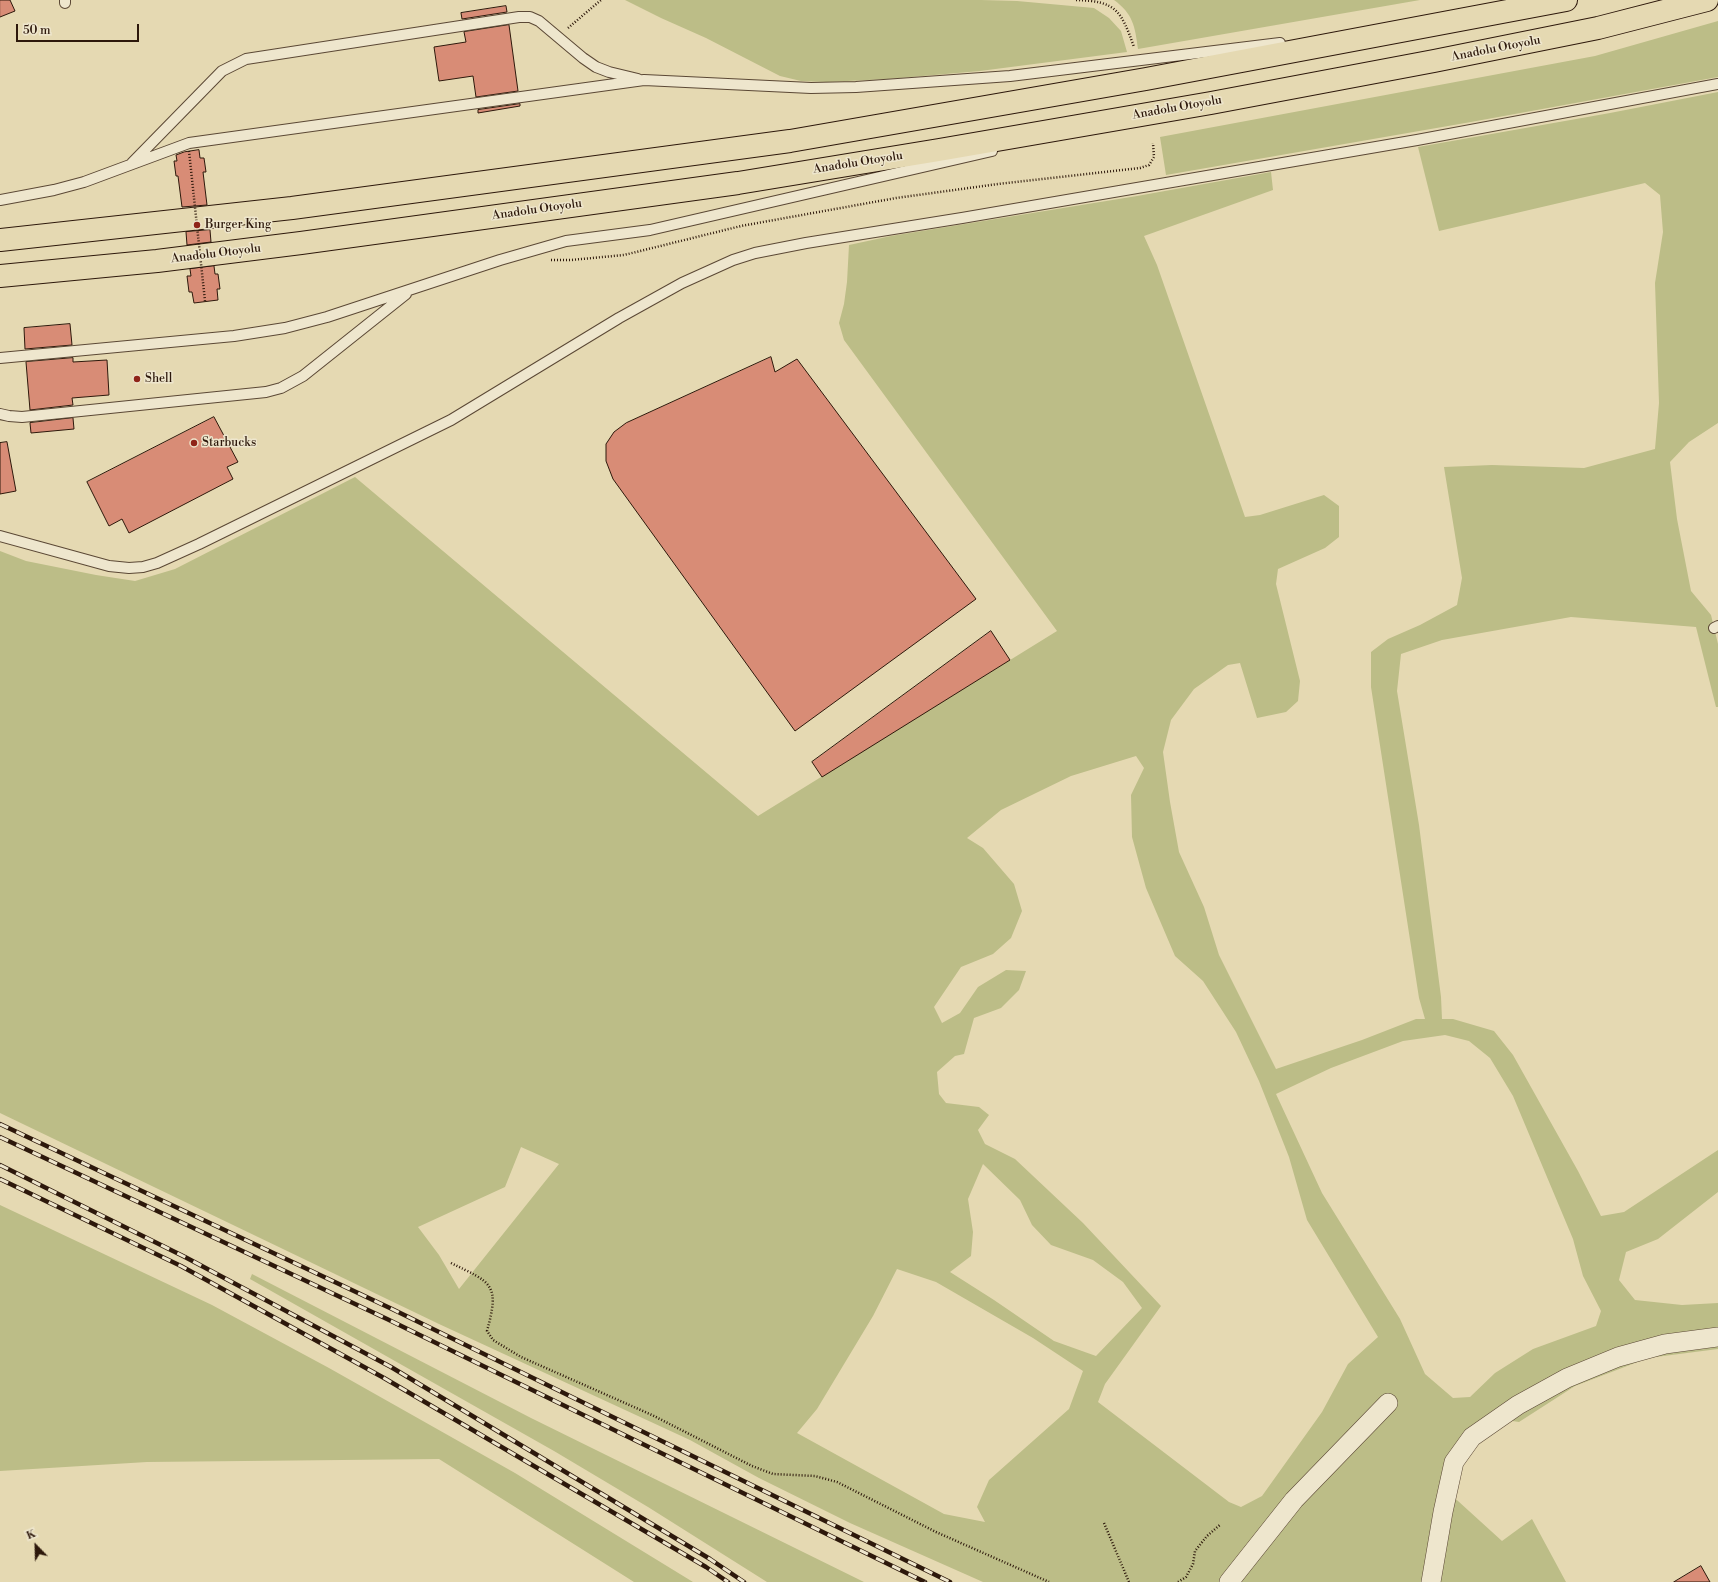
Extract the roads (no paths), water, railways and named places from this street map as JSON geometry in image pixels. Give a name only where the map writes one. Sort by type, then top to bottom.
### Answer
[{"type":"highway","points":[[0,240],[292,208],[790,140],[1146,79],[1566,0]]},
{"type":"highway","name":"Anadolu Otoyolu","points":[[0,276],[157,261],[301,244],[738,183],[1211,103],[1426,63],[1598,28],[1707,0]]},
{"type":"street","points":[[1431,1582],[1443,1512],[1454,1462],[1472,1437],[1518,1405],[1567,1378],[1618,1357],[1664,1344],[1718,1337]]},
{"type":"street","points":[[1229,1582],[1294,1500],[1388,1403]]},
{"type":"lane","points":[[130,165],[222,70],[246,59],[519,17],[530,17],[539,21],[583,58],[596,67],[609,72],[644,80],[811,88],[908,84],[1010,76],[1157,59],[1462,20]]},
{"type":"lane","points":[[0,200],[54,190],[84,182],[189,143],[644,80]]},
{"type":"lane","points":[[0,536],[109,566],[129,568],[143,567],[157,563],[199,544],[451,420],[619,318],[682,283],[733,260],[755,253],[806,243],[962,218],[1417,140],[1718,84]]},
{"type":"lane","points":[[0,358],[234,336],[278,329],[327,317],[500,260],[566,242],[650,230],[798,195],[1211,103]]},
{"type":"lane","points":[[0,414],[22,417],[258,392],[281,388],[303,376],[411,290]]},
{"type":"railway","points":[[0,1124],[392,1309],[950,1582]]},
{"type":"railway","points":[[0,1137],[387,1319],[925,1582]]},
{"type":"railway","points":[[0,1165],[185,1257],[391,1367],[710,1559],[744,1582]]},
{"type":"railway","points":[[0,1179],[181,1266],[384,1378],[706,1567],[728,1582]]},
{"type":"place","name":"Burger King","points":[[197,225]]},
{"type":"place","name":"Shell","points":[[137,379]]},
{"type":"place","name":"Starbucks","points":[[194,443]]}]
